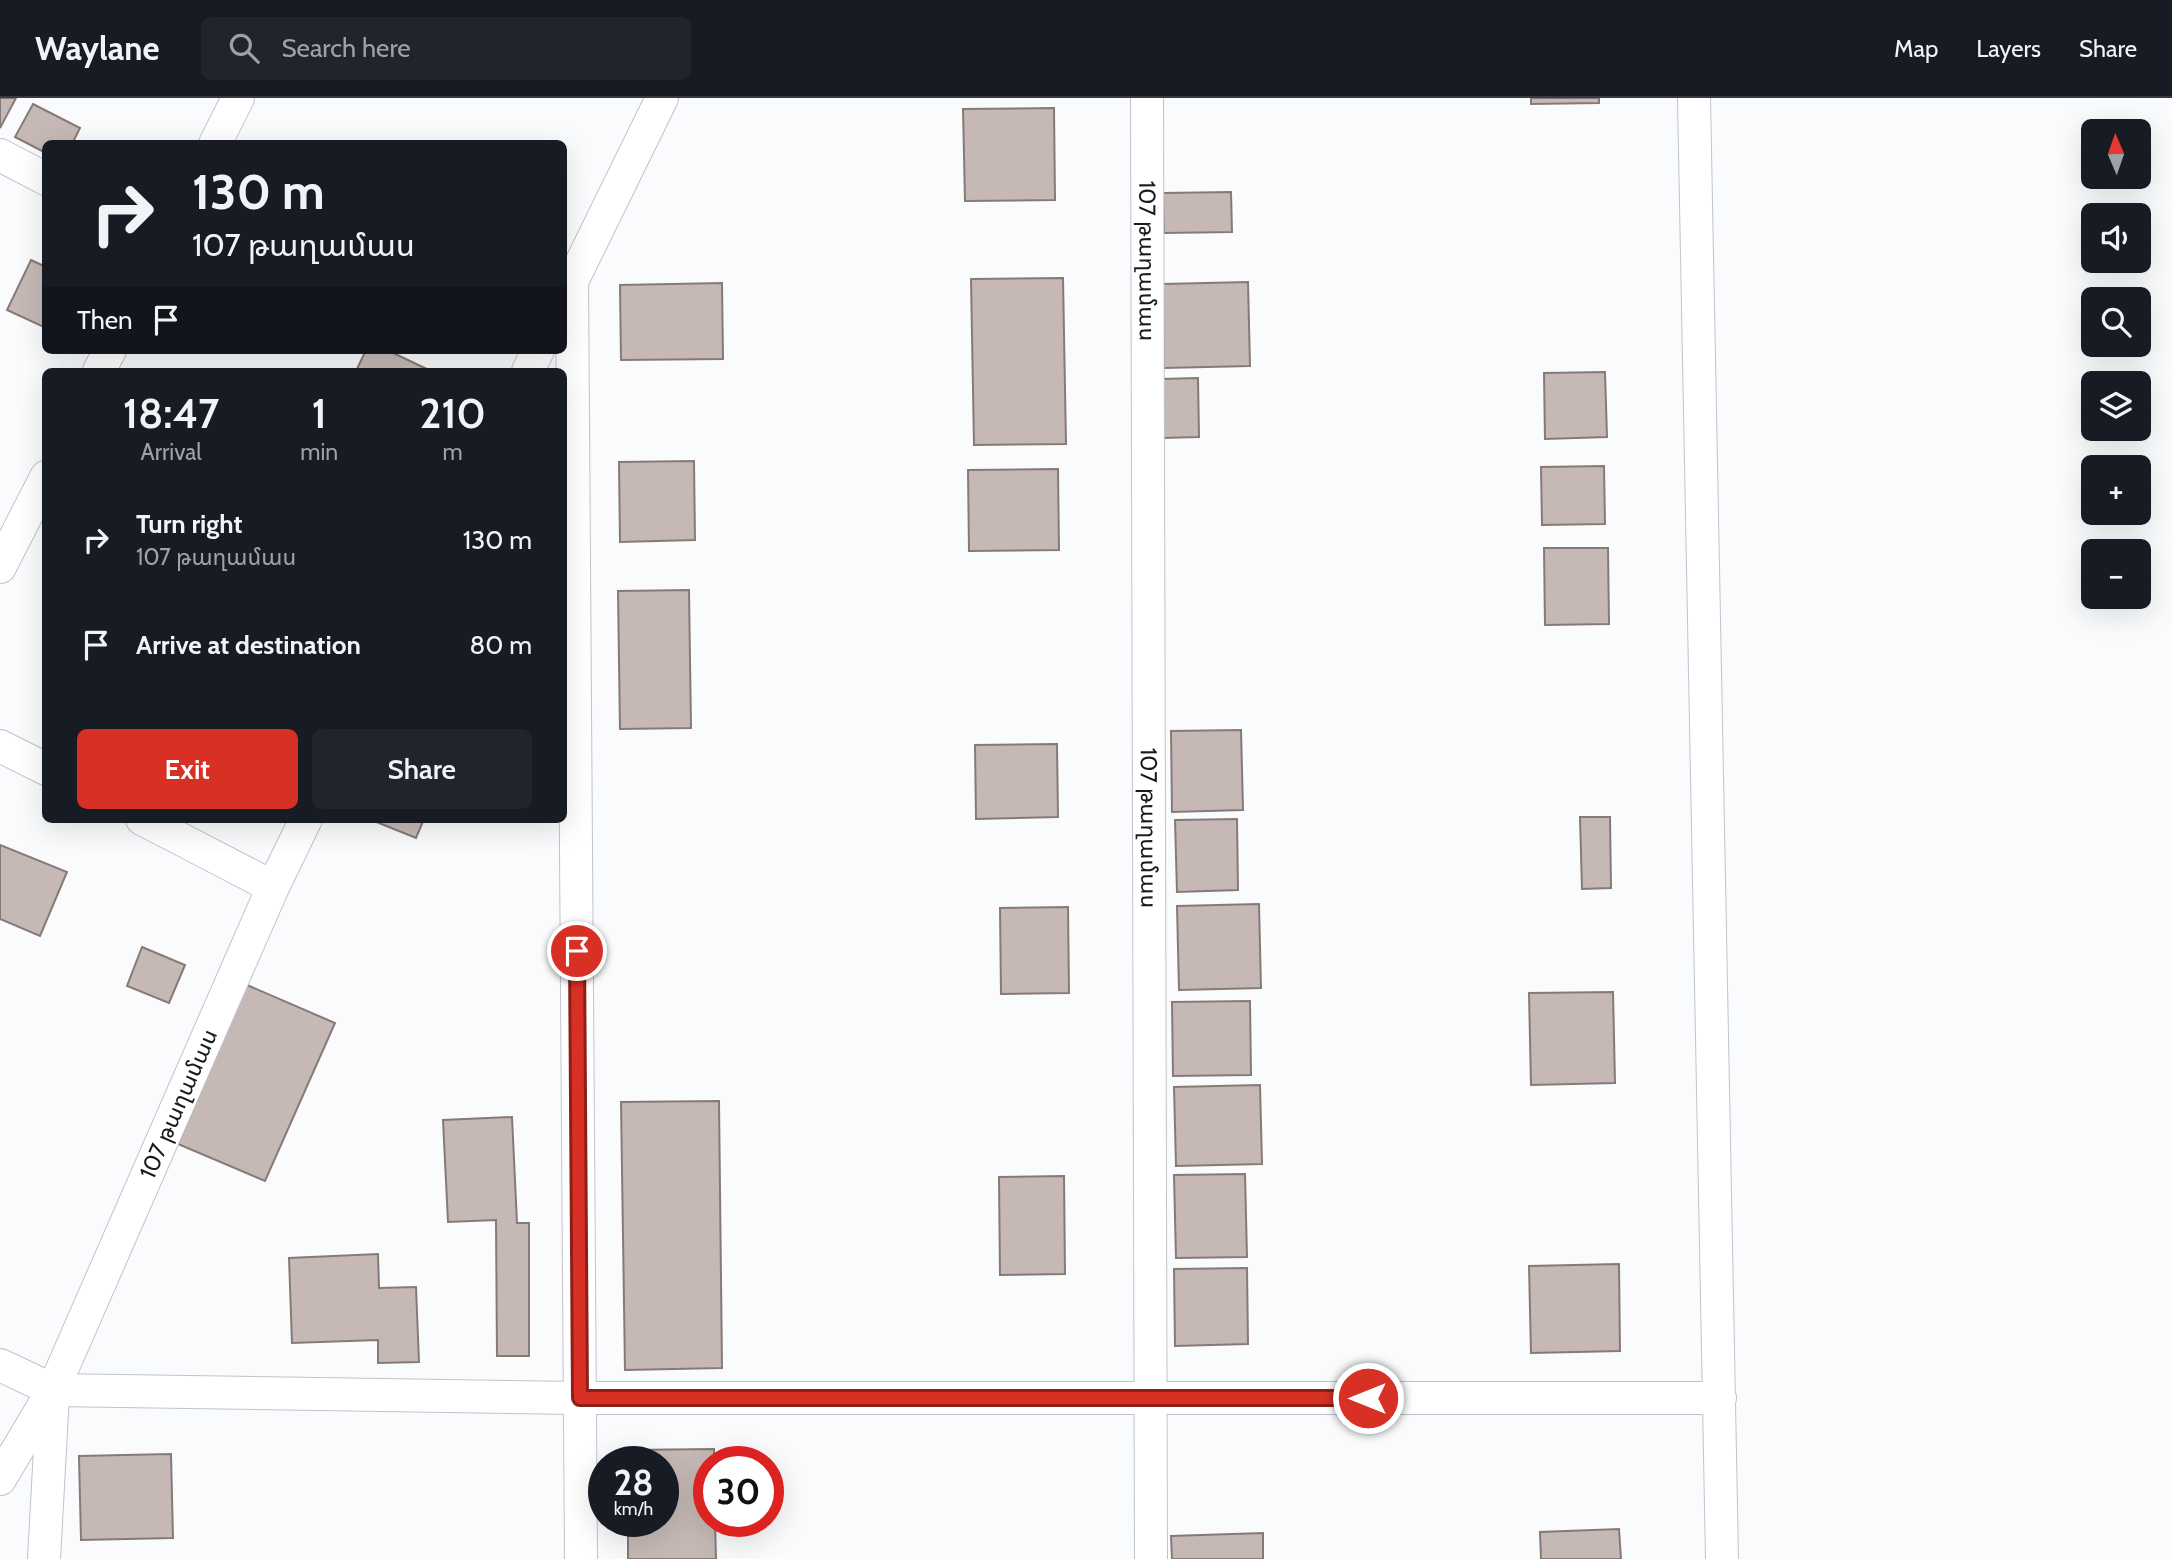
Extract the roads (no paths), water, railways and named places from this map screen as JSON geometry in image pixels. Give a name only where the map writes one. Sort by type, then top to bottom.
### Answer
[{"type":"street","points":[[217,140],[238,98]]},
{"type":"street","points":[[581,1559],[568,289],[662,98]]},
{"type":"street","name":"107 թաղամաս","points":[[1147,98],[1151,1559]]},
{"type":"street","points":[[1694,98],[1722,1559]]},
{"type":"street","points":[[0,155],[42,177]]},
{"type":"street","points":[[0,567],[42,485]]},
{"type":"street","points":[[0,746],[42,767]]},
{"type":"street","points":[[150,823],[273,887]]},
{"type":"street","name":"107 թաղամաս","points":[[0,1479],[53,1390],[273,887],[304,823]]},
{"type":"street","points":[[0,1365],[53,1390],[580,1398],[1720,1398]]},
{"type":"street","name":"107 թաղամաս","points":[[44,1559],[53,1390]]}]
